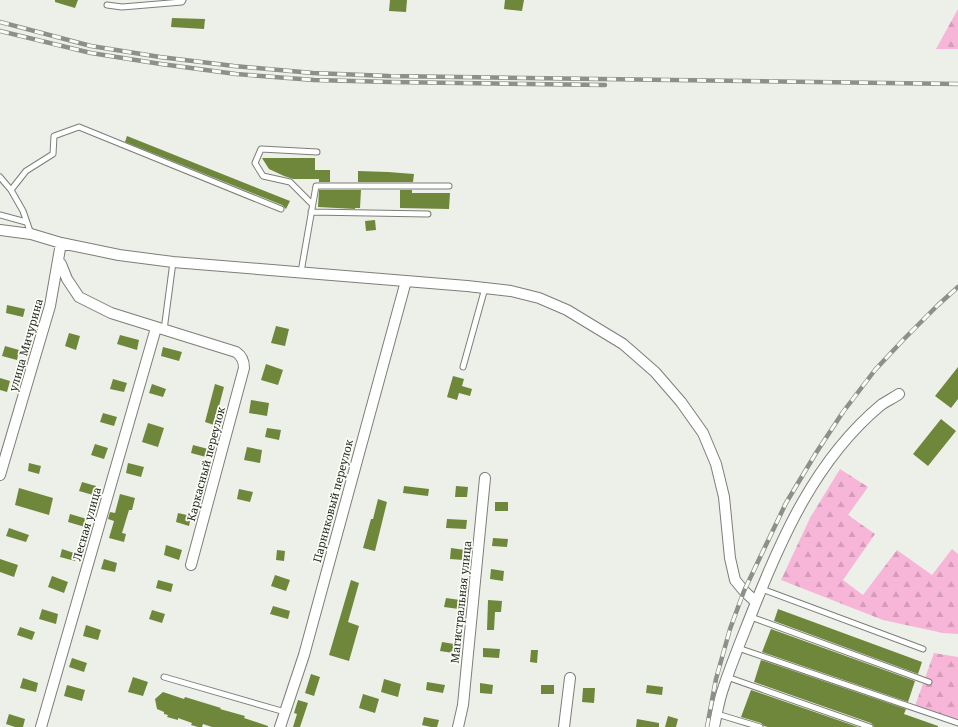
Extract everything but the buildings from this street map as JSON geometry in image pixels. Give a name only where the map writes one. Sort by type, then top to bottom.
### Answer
[{"type":"street","points":[[0,230],[31,234],[61,243],[120,255],[173,262],[511,291],[539,298],[567,310],[623,344],[655,372],[676,396],[703,433],[716,464],[724,497],[730,558],[735,580],[756,602]]},
{"type":"street","name":"улица Мичурина","points":[[0,475],[50,306],[61,243]]},
{"type":"street","points":[[58,261],[61,264],[67,279],[79,297],[111,313],[160,329]]},
{"type":"street","name":"Парниковый переулок","points":[[280,727],[306,648],[406,281]]},
{"type":"street","name":"Каркасный переулок","points":[[160,329],[236,352],[240,354],[244,363],[244,368],[191,565]]},
{"type":"street","name":"Лесная улица","points":[[41,727],[160,329]]},
{"type":"street","points":[[714,727],[723,687],[773,560],[795,515],[819,474],[843,443],[866,418],[882,404],[899,394]]},
{"type":"street","name":"Магистральная улица","points":[[458,727],[463,705],[485,478]]},
{"type":"street","points":[[564,727],[570,678]]},
{"type":"lane","points":[[107,5],[122,7],[182,2],[183,0]]},
{"type":"lane","points":[[11,190],[26,171],[53,154],[54,136],[79,127],[281,209]]},
{"type":"lane","points":[[312,204],[290,182],[263,176],[255,164],[261,149],[317,152]]},
{"type":"lane","points":[[0,177],[11,190],[22,211],[31,234]]},
{"type":"lane","points":[[301,272],[316,186],[449,186]]},
{"type":"lane","points":[[311,212],[428,214]]},
{"type":"lane","points":[[0,215],[26,222]]},
{"type":"lane","points":[[160,329],[173,262]]},
{"type":"lane","points":[[463,367],[485,288]]},
{"type":"lane","points":[[762,589],[923,649]]},
{"type":"lane","points":[[750,617],[929,682]]},
{"type":"lane","points":[[738,648],[958,723]]},
{"type":"lane","points":[[164,677],[285,712]]},
{"type":"lane","points":[[727,677],[870,727]]},
{"type":"lane","points":[[717,714],[760,727]]},
{"type":"green space","points":[[958,9],[958,49],[936,49]]},
{"type":"green space","points":[[840,469],[868,487],[848,515],[875,534],[843,580],[863,595],[897,550],[932,575],[952,549],[958,554],[958,634],[943,633],[883,620],[781,580],[810,518]]},
{"type":"green space","points":[[934,653],[958,657],[958,722],[915,706]]},
{"type":"railway","points":[[0,22],[91,46],[160,57],[234,66],[313,73],[389,76],[958,84]]},
{"type":"railway","points":[[0,31],[91,53],[236,74],[314,80],[605,85]]},
{"type":"railway","points":[[707,727],[716,679],[730,629],[744,591],[786,503],[843,412],[875,370],[904,339],[958,287]]}]
